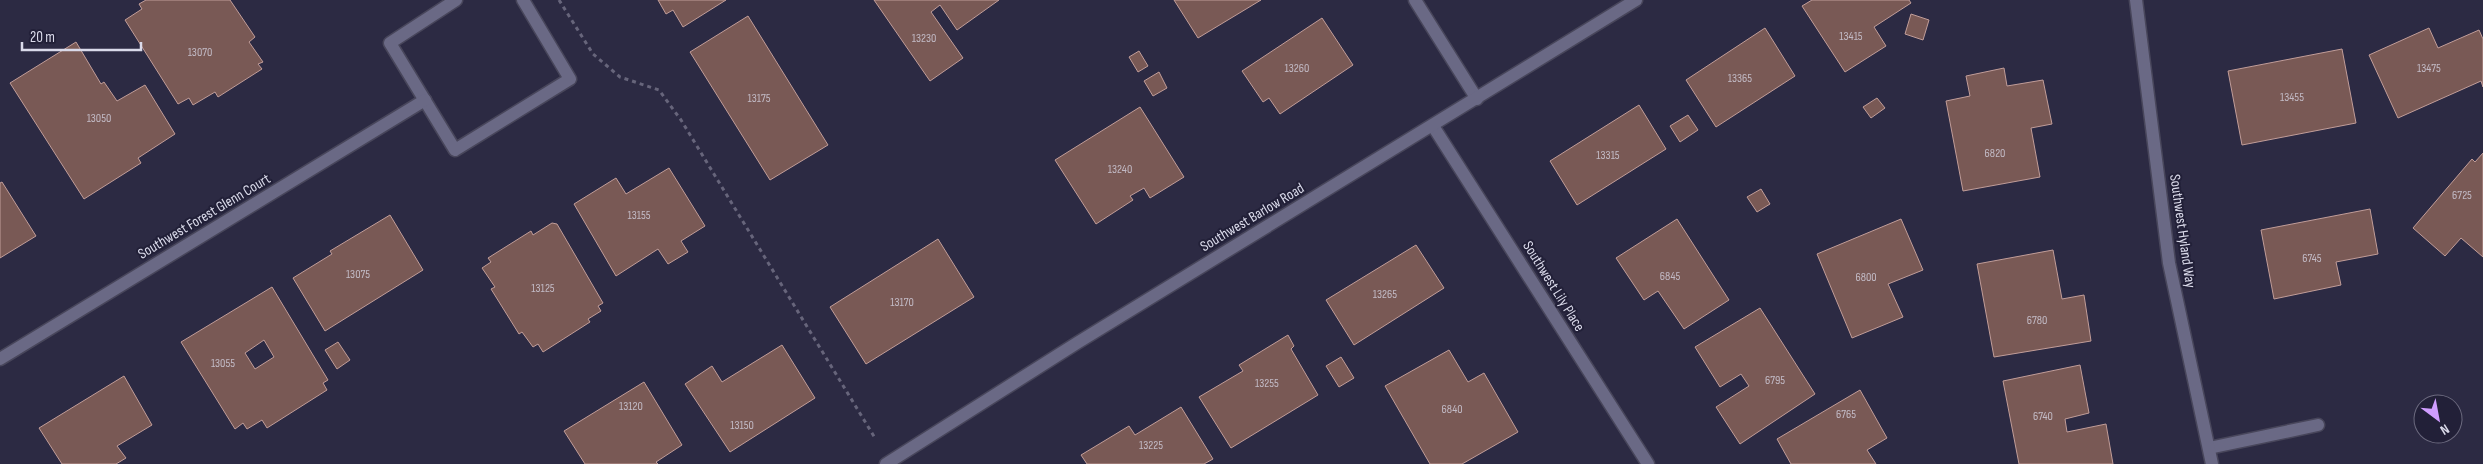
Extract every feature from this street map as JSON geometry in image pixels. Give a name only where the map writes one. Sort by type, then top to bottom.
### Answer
[{"type":"street","points":[[456,0],[390,43],[455,150],[570,79],[522,0]]},
{"type":"street","points":[[1415,0],[1477,99]]},
{"type":"street","name":"Southwest Barlow Road","points":[[888,463],[1077,343],[1636,0]]},
{"type":"street","name":"Southwest Hyland Way","points":[[2136,0],[2169,263],[2212,464]]},
{"type":"street","name":"Southwest Forest Glenn Court","points":[[0,359],[425,100]]},
{"type":"street","name":"Southwest Lily Place","points":[[1433,126],[1648,464]]},
{"type":"street","points":[[2209,448],[2318,425]]},
{"type":"path","points":[[560,0],[593,54],[620,77],[659,90],[670,105],[888,463]]},
{"type":"building","points":[[146,0],[230,0],[255,37],[249,42],[263,62],[258,64],[262,69],[218,97],[215,92],[193,105],[189,98],[178,104],[125,20],[142,9],[139,4]]},
{"type":"building","points":[[658,0],[726,0],[683,27],[673,10],[666,14]]},
{"type":"building","points":[[874,0],[999,0],[957,30],[940,5],[931,12],[963,58],[930,81]]},
{"type":"building","points":[[1174,0],[1261,0],[1198,38]]},
{"type":"building","points":[[1812,0],[1909,0],[1911,3],[1874,27],[1886,46],[1845,72],[1802,6]]},
{"type":"building","points":[[1911,14],[1929,20],[1923,40],[1905,34]]},
{"type":"building","points":[[748,16],[828,145],[770,180],[690,52]]},
{"type":"building","points":[[1322,18],[1353,65],[1280,114],[1269,98],[1263,102],[1242,71]]},
{"type":"building","points":[[1765,28],[1795,76],[1716,127],[1686,80]]},
{"type":"building","points":[[2429,28],[2438,48],[2479,30],[2483,39],[2483,87],[2481,81],[2398,118],[2369,55]]},
{"type":"building","points":[[76,42],[101,84],[104,82],[117,101],[145,85],[175,134],[138,158],[141,163],[84,199],[10,83]]},
{"type":"building","points":[[2342,49],[2356,123],[2242,145],[2228,71]]},
{"type":"building","points":[[1139,51],[1148,66],[1138,72],[1129,57]]},
{"type":"building","points":[[2004,68],[2007,86],[2043,80],[2052,124],[2031,128],[2040,177],[1963,191],[1946,101],[1970,96],[1966,76]]},
{"type":"building","points":[[1159,72],[1167,88],[1153,96],[1144,81]]},
{"type":"building","points":[[1877,98],[1885,108],[1871,118],[1863,107]]},
{"type":"building","points":[[1639,105],[1666,149],[1577,205],[1550,161]]},
{"type":"building","points":[[1140,107],[1184,177],[1150,198],[1144,188],[1130,196],[1133,200],[1096,224],[1055,160]]},
{"type":"building","points":[[1688,115],[1698,130],[1680,142],[1670,126]]},
{"type":"building","points":[[2483,153],[2483,257],[2461,238],[2445,256],[2413,228],[2472,159],[2475,162]]},
{"type":"building","points":[[669,168],[705,226],[681,241],[688,252],[668,264],[658,249],[616,276],[574,204],[616,178],[626,194]]},
{"type":"building","points":[[2,182],[36,236],[0,258],[0,183]]},
{"type":"building","points":[[1761,189],[1770,204],[1757,212],[1747,197]]},
{"type":"building","points":[[2370,209],[2378,254],[2336,262],[2341,285],[2274,299],[2261,230]]},
{"type":"building","points":[[390,215],[423,270],[325,331],[293,278],[332,254],[330,251]]},
{"type":"building","points":[[1677,219],[1729,300],[1684,329],[1658,291],[1644,300],[1616,258]]},
{"type":"building","points":[[1901,219],[1923,270],[1888,284],[1903,317],[1852,338],[1817,254]]},
{"type":"building","points":[[552,223],[557,224],[603,303],[598,306],[601,311],[588,319],[590,322],[543,352],[538,344],[533,347],[522,332],[519,334],[491,289],[495,287],[482,268],[491,262],[488,258],[531,231],[533,235]]},
{"type":"building","points":[[938,239],[974,297],[866,364],[830,307]]},
{"type":"building","points":[[1416,245],[1444,288],[1354,345],[1326,300]]},
{"type":"building","points":[[2053,250],[2062,299],[2084,295],[2091,341],[1994,357],[1977,264]]},
{"type":"building","points":[[272,287],[328,380],[323,383],[327,390],[267,428],[262,420],[247,429],[243,423],[235,429],[181,342]],"holes":[[[264,340],[274,357],[255,369],[245,353]]]},
{"type":"building","points":[[1760,308],[1815,394],[1740,444],[1716,407],[1749,386],[1741,374],[1720,387],[1695,347]]},
{"type":"building","points":[[1288,335],[1294,346],[1291,349],[1318,395],[1231,448],[1199,397],[1243,371],[1239,365]]},
{"type":"building","points":[[338,342],[350,360],[337,369],[325,350]]},
{"type":"building","points":[[782,345],[815,398],[730,452],[685,384],[712,366],[722,382]]},
{"type":"building","points":[[1449,350],[1468,382],[1484,373],[1518,432],[1462,464],[1430,464],[1385,386]]},
{"type":"building","points":[[1341,357],[1354,378],[1339,387],[1326,366]]},
{"type":"building","points":[[2080,365],[2089,413],[2065,419],[2067,432],[2106,424],[2113,464],[2019,464],[2003,381]]},
{"type":"building","points":[[124,376],[152,425],[117,446],[126,458],[116,464],[62,464],[39,428]]},
{"type":"building","points":[[644,382],[682,445],[656,462],[658,464],[585,464],[564,431]]},
{"type":"building","points":[[1860,390],[1887,438],[1867,450],[1876,464],[1791,464],[1777,439]]},
{"type":"building","points":[[1181,407],[1213,459],[1204,464],[1087,464],[1081,455],[1129,426],[1135,435]]}]
